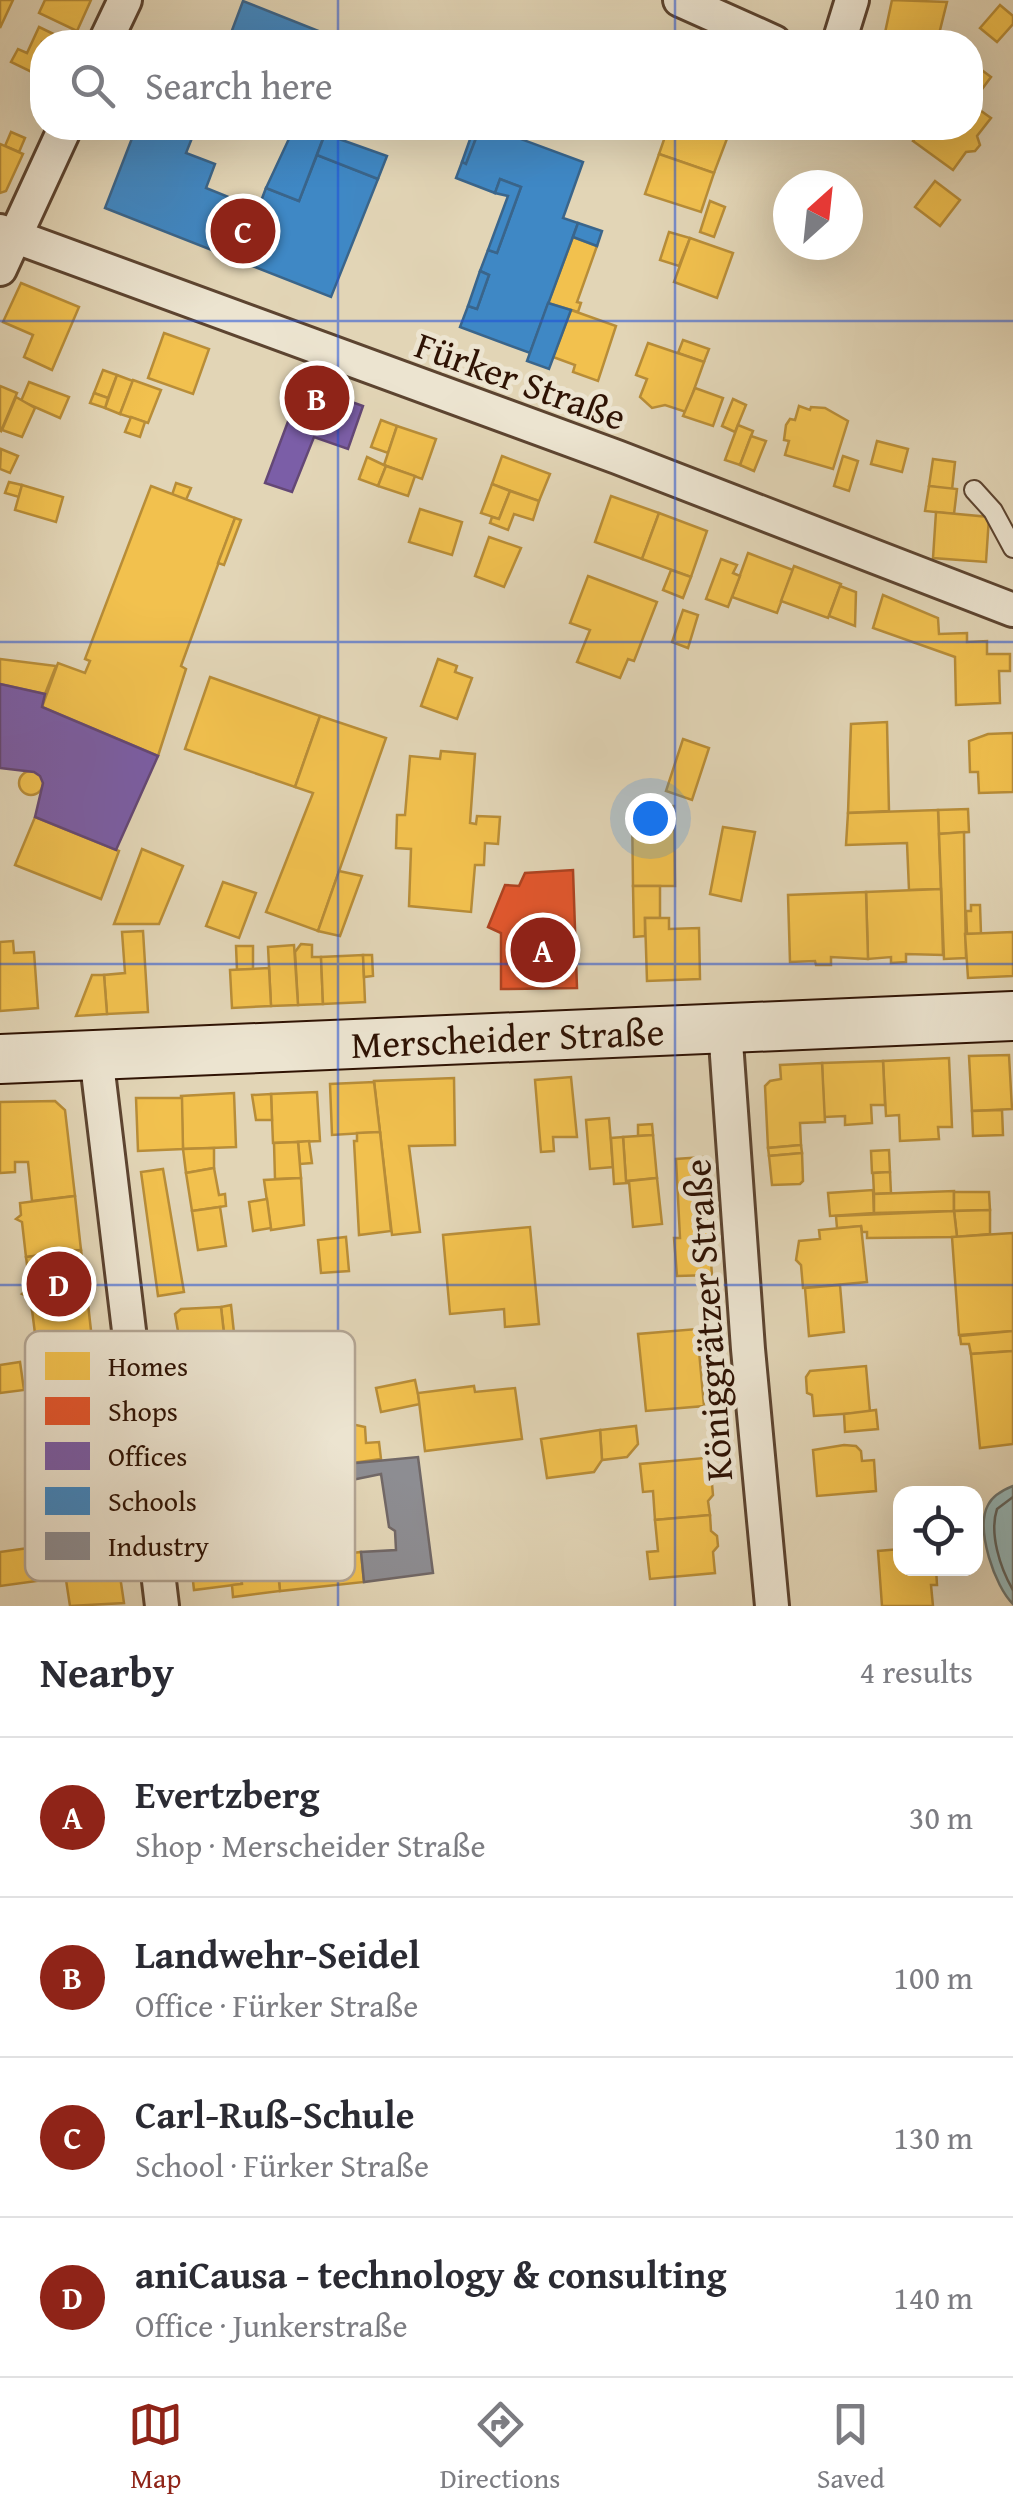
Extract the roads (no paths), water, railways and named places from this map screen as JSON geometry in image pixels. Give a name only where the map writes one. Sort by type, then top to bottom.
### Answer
[{"type":"main road","name":"Merscheider Straße","points":[[0,1059],[1013,1016]]},
{"type":"street","points":[[110,30],[125,0]]},
{"type":"street","points":[[680,0],[747,30]]},
{"type":"street","points":[[843,30],[852,0]]},
{"type":"street","points":[[0,269],[7,234],[58,140]]},
{"type":"street","name":"Fürker Straße","points":[[7,234],[617,457],[1013,610]]},
{"type":"street","name":"Königgrätzer Straße","points":[[725,1028],[748,1350],[772,1606]]},
{"type":"street","points":[[96,1055],[129,1331]]},
{"type":"street","points":[[159,1581],[162,1606]]},
{"type":"lane","points":[[974,490],[993,511],[1013,548]]},
{"type":"water","points":[[1013,1486],[1013,1604],[994,1572],[984,1528],[990,1501]]},
{"type":"place","name":"Carl-Ruß-Schule","points":[[243,231]]},
{"type":"place","name":"Landwehr-Seidel","points":[[317,398]]},
{"type":"place","name":"Evertzberg","points":[[543,950]]},
{"type":"place","name":"aniCausa - technology & consulting","points":[[59,1284]]}]
